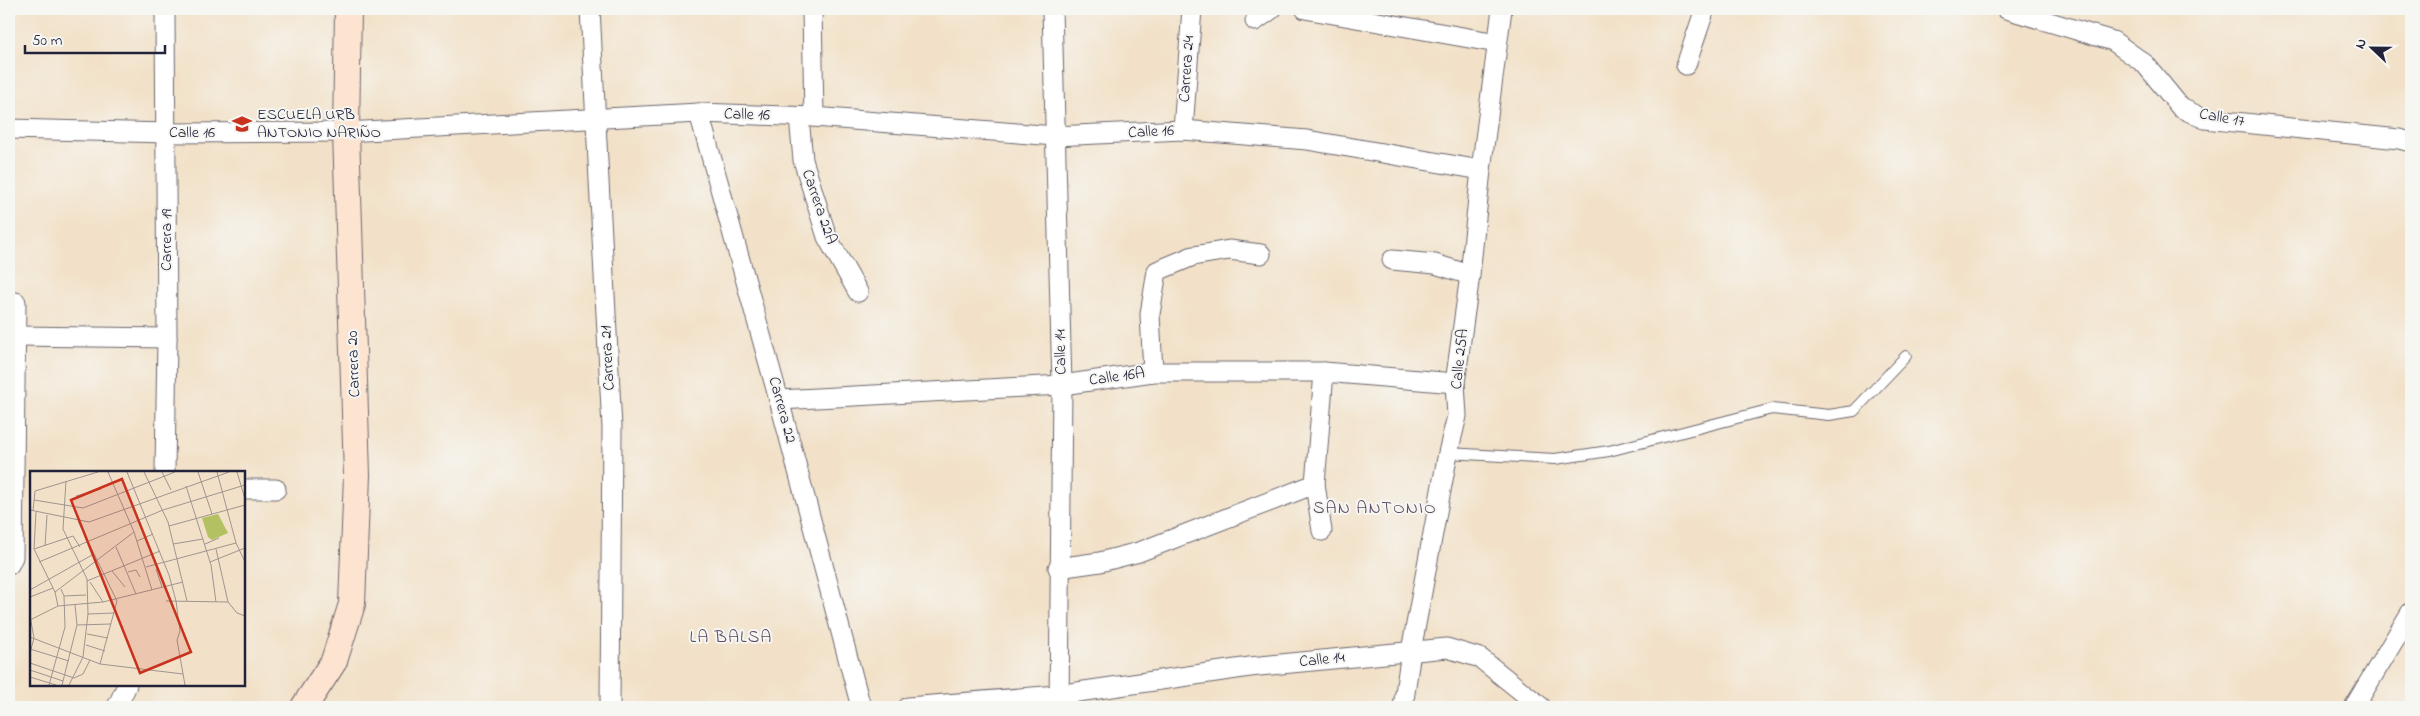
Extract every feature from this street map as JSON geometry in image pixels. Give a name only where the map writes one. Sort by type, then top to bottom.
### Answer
[{"type":"street","name":"Carrera 19","points":[[165,9],[167,133],[165,471]]},
{"type":"street","name":"Carrera 20","points":[[304,707],[334,661],[352,604],[357,475],[346,132],[348,9]]},
{"type":"street","name":"Carrera 21","points":[[590,9],[612,428],[610,707]]},
{"type":"street","name":"Carrera 22A","points":[[812,9],[803,160],[827,237],[858,292]]},
{"type":"street","name":"Calle 14","points":[[1052,9],[1062,385],[1058,568],[1058,701]]},
{"type":"street","name":"Carrera 24","points":[[1183,130],[1192,9]]},
{"type":"street","points":[[1255,21],[1272,9]]},
{"type":"street","points":[[1305,9],[1497,43]]},
{"type":"street","name":"Calle 25A","points":[[1403,707],[1411,651],[1448,454],[1457,416],[1454,384],[1470,275],[1481,170],[1502,9]]},
{"type":"street","points":[[1686,65],[1705,9]]},
{"type":"street","name":"Calle 17","points":[[2006,9],[2113,41],[2145,64],[2181,108],[2205,119],[2399,139],[2411,142]]},
{"type":"street","name":"Calle 16","points":[[9,129],[167,133],[346,132],[699,113],[807,117],[1056,136],[1183,130],[1307,140],[1481,170]]},
{"type":"street","name":"Carrera 22","points":[[699,113],[780,400],[861,707]]},
{"type":"street","points":[[1153,372],[1150,314],[1157,271],[1202,254],[1229,250],[1261,254]]},
{"type":"street","points":[[1392,260],[1435,264],[1470,275]]},
{"type":"street","points":[[9,565],[13,557],[16,302]]},
{"type":"street","points":[[17,336],[167,338]]},
{"type":"street","name":"Calle 16A","points":[[780,400],[1062,385],[1153,372],[1324,372],[1454,384]]},
{"type":"street","points":[[1322,531],[1315,484],[1324,372]]},
{"type":"street","points":[[1058,568],[1100,562],[1139,552],[1315,484]]},
{"type":"street","points":[[245,489],[276,489]]},
{"type":"street","points":[[2354,707],[2411,612]]},
{"type":"street","name":"Calle 14","points":[[908,707],[1058,701],[1250,667],[1447,648],[1480,658],[1541,707]]},
{"type":"street","points":[[117,707],[127,686]]},
{"type":"lane","points":[[1448,454],[1555,459],[1609,451],[1772,408],[1828,415],[1854,411],[1906,356]]},
{"type":"place","name":"ESCUELA URB ANTONIO NARIÑO","points":[[242,124]]},
{"type":"district","name":"SAN ANTONIO","points":[[1375,509]]},
{"type":"district","name":"LA BALSA","points":[[731,638]]}]
